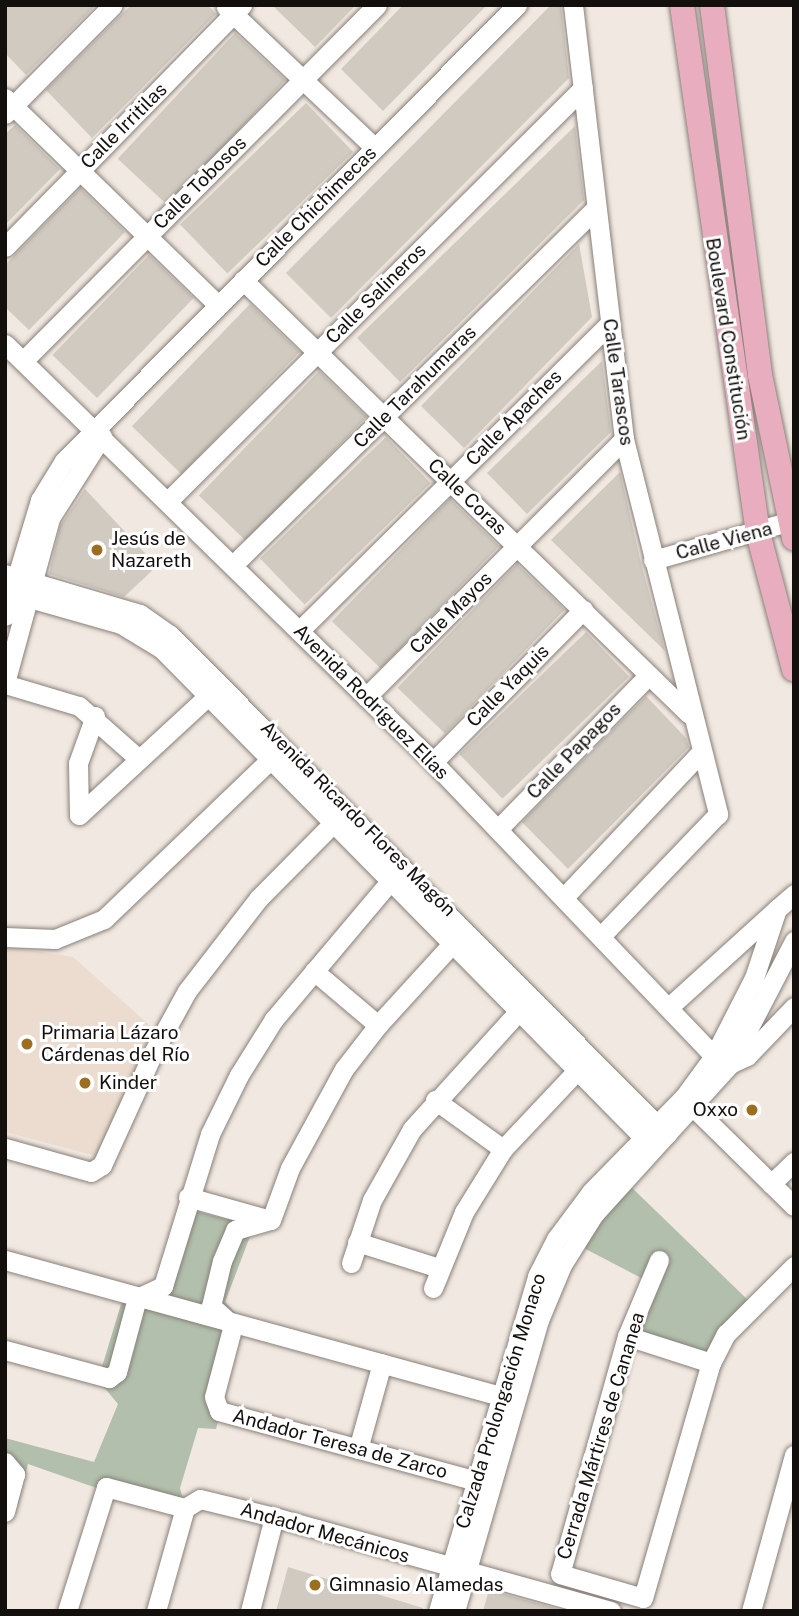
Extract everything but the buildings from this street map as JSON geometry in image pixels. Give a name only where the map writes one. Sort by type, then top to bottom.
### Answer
[{"type":"main road","name":"Boulevard Constitución","points":[[682,5],[720,290],[758,533],[794,669]]},
{"type":"main road","name":"Boulevard Constitución","points":[[712,5],[760,375],[792,527]]},
{"type":"main road","points":[[720,290],[734,289],[741,294],[760,375]]},
{"type":"street","points":[[113,5],[8,106],[80,170],[218,305]]},
{"type":"street","name":"Calle Tobosos","points":[[23,361],[377,5]]},
{"type":"street","name":"Calle Chichimecas","points":[[16,586],[46,489],[117,409],[218,305],[517,5]]},
{"type":"street","name":"Calle Tarascos","points":[[573,5],[624,439],[690,715],[719,814],[601,936]]},
{"type":"street","points":[[233,8],[374,148]]},
{"type":"street","name":"Calle Irritilas","points":[[5,247],[233,8]]},
{"type":"street","name":"Calle Salineros","points":[[169,500],[583,88]]},
{"type":"street","name":"Calle Tarahumaras","points":[[233,565],[596,208]]},
{"type":"street","name":"Calle Coras","points":[[243,280],[690,715]]},
{"type":"street","name":"Calle Apaches","points":[[299,631],[609,324]]},
{"type":"street","name":"Avenida Rodríguez Elías","points":[[5,344],[169,500],[433,762],[722,1060]]},
{"type":"street","name":"Calle Mayos","points":[[366,697],[624,439]]},
{"type":"street","name":"Calle Viena","points":[[653,560],[792,527]]},
{"type":"street","points":[[5,616],[16,586]]},
{"type":"street","points":[[16,586],[5,683],[60,699],[94,716],[139,760]]},
{"type":"street","name":"Avenida Ricardo Flores Magón","points":[[16,586],[145,635],[209,695],[278,752]]},
{"type":"street","name":"Avenida Ricardo Flores Magón","points":[[16,586],[140,614],[156,624],[655,1136]]},
{"type":"street","name":"Calle Yaquis","points":[[433,762],[583,610]]},
{"type":"street","name":"Calle Papagos","points":[[499,828],[649,675]]},
{"type":"street","points":[[94,716],[78,763],[79,816],[209,695]]},
{"type":"street","points":[[5,937],[55,939],[104,919],[278,752]]},
{"type":"street","points":[[564,897],[700,753]]},
{"type":"street","points":[[5,1147],[91,1172],[105,1161],[154,1051],[208,960],[259,898],[341,815]]},
{"type":"street","name":"Avenida Ricardo Flores Magón","points":[[341,815],[393,879],[460,935],[520,1010],[584,1063]]},
{"type":"street","points":[[137,1298],[163,1286],[188,1197],[210,1134],[239,1075],[274,1019],[393,879]]},
{"type":"street","points":[[669,1007],[794,894]]},
{"type":"street","name":"Calzada Prolongación Monaco","points":[[722,1060],[777,909]]},
{"type":"street","points":[[271,1220],[315,1118],[378,1025],[460,935]]},
{"type":"street","name":"Calzada Prolongación Monaco","points":[[455,1611],[458,1571],[476,1481],[562,1265],[594,1214],[655,1136],[687,1103],[722,1060],[794,941]]},
{"type":"street","points":[[314,971],[378,1025]]},
{"type":"street","points":[[722,1060],[747,1056],[794,1007]]},
{"type":"street","points":[[351,1263],[390,1163],[435,1100],[520,1010]]},
{"type":"street","points":[[433,1288],[464,1212],[503,1149],[584,1063]]},
{"type":"street","points":[[435,1100],[503,1149]]},
{"type":"street","points":[[687,1103],[794,1206]]},
{"type":"street","points":[[771,1184],[794,1162]]},
{"type":"street","points":[[188,1197],[271,1220]]},
{"type":"street","points":[[233,1325],[211,1307],[222,1261],[235,1230],[271,1220]]},
{"type":"street","points":[[357,1242],[439,1268]]},
{"type":"street","points":[[5,1260],[233,1325],[507,1398]]},
{"type":"street","name":"Cerrada Mártires de Cananea","points":[[659,1260],[627,1336],[560,1574],[643,1598],[711,1363]]},
{"type":"street","points":[[627,1336],[711,1363],[726,1334],[794,1266]]},
{"type":"street","points":[[5,1350],[109,1378],[117,1372],[137,1298]]},
{"type":"street","name":"Andador Teresa de Zarco","points":[[233,1325],[214,1397],[224,1414],[476,1481]]},
{"type":"street","points":[[358,1449],[382,1363]]},
{"type":"street","name":"Calzada Prolongación Monaco","points":[[438,1611],[458,1571],[507,1398]]},
{"type":"street","points":[[751,1611],[791,1477],[794,1455]]},
{"type":"street","points":[[5,1512],[10,1465]]},
{"type":"street","points":[[67,1611],[106,1487],[185,1508],[156,1611]]},
{"type":"street","name":"Andador Mecánicos","points":[[185,1508],[200,1499],[611,1611]]},
{"type":"street","points":[[250,1611],[274,1517]]},
{"type":"shaded area","name":"Kinder","points":[[5,946],[73,957],[156,1031],[100,1157],[5,1132]]},
{"type":"green space","points":[[626,1182],[751,1303],[708,1367],[619,1341],[647,1281],[578,1245]]},
{"type":"green space","points":[[182,1208],[254,1226],[225,1302],[244,1322],[216,1429],[198,1428],[180,1488],[188,1520],[28,1464],[18,1505],[5,1503],[5,1438],[94,1462],[118,1404],[98,1380],[122,1301],[162,1281]]},
{"type":"place","name":"Jesús de Nazareth","points":[[97,550]]},
{"type":"place","name":"Primaria Lázaro Cárdenas del Río","points":[[27,1044]]},
{"type":"place","name":"Kinder","points":[[85,1083]]},
{"type":"place","name":"Oxxo","points":[[752,1110]]},
{"type":"place","name":"Gimnasio Alamedas","points":[[315,1585]]}]
